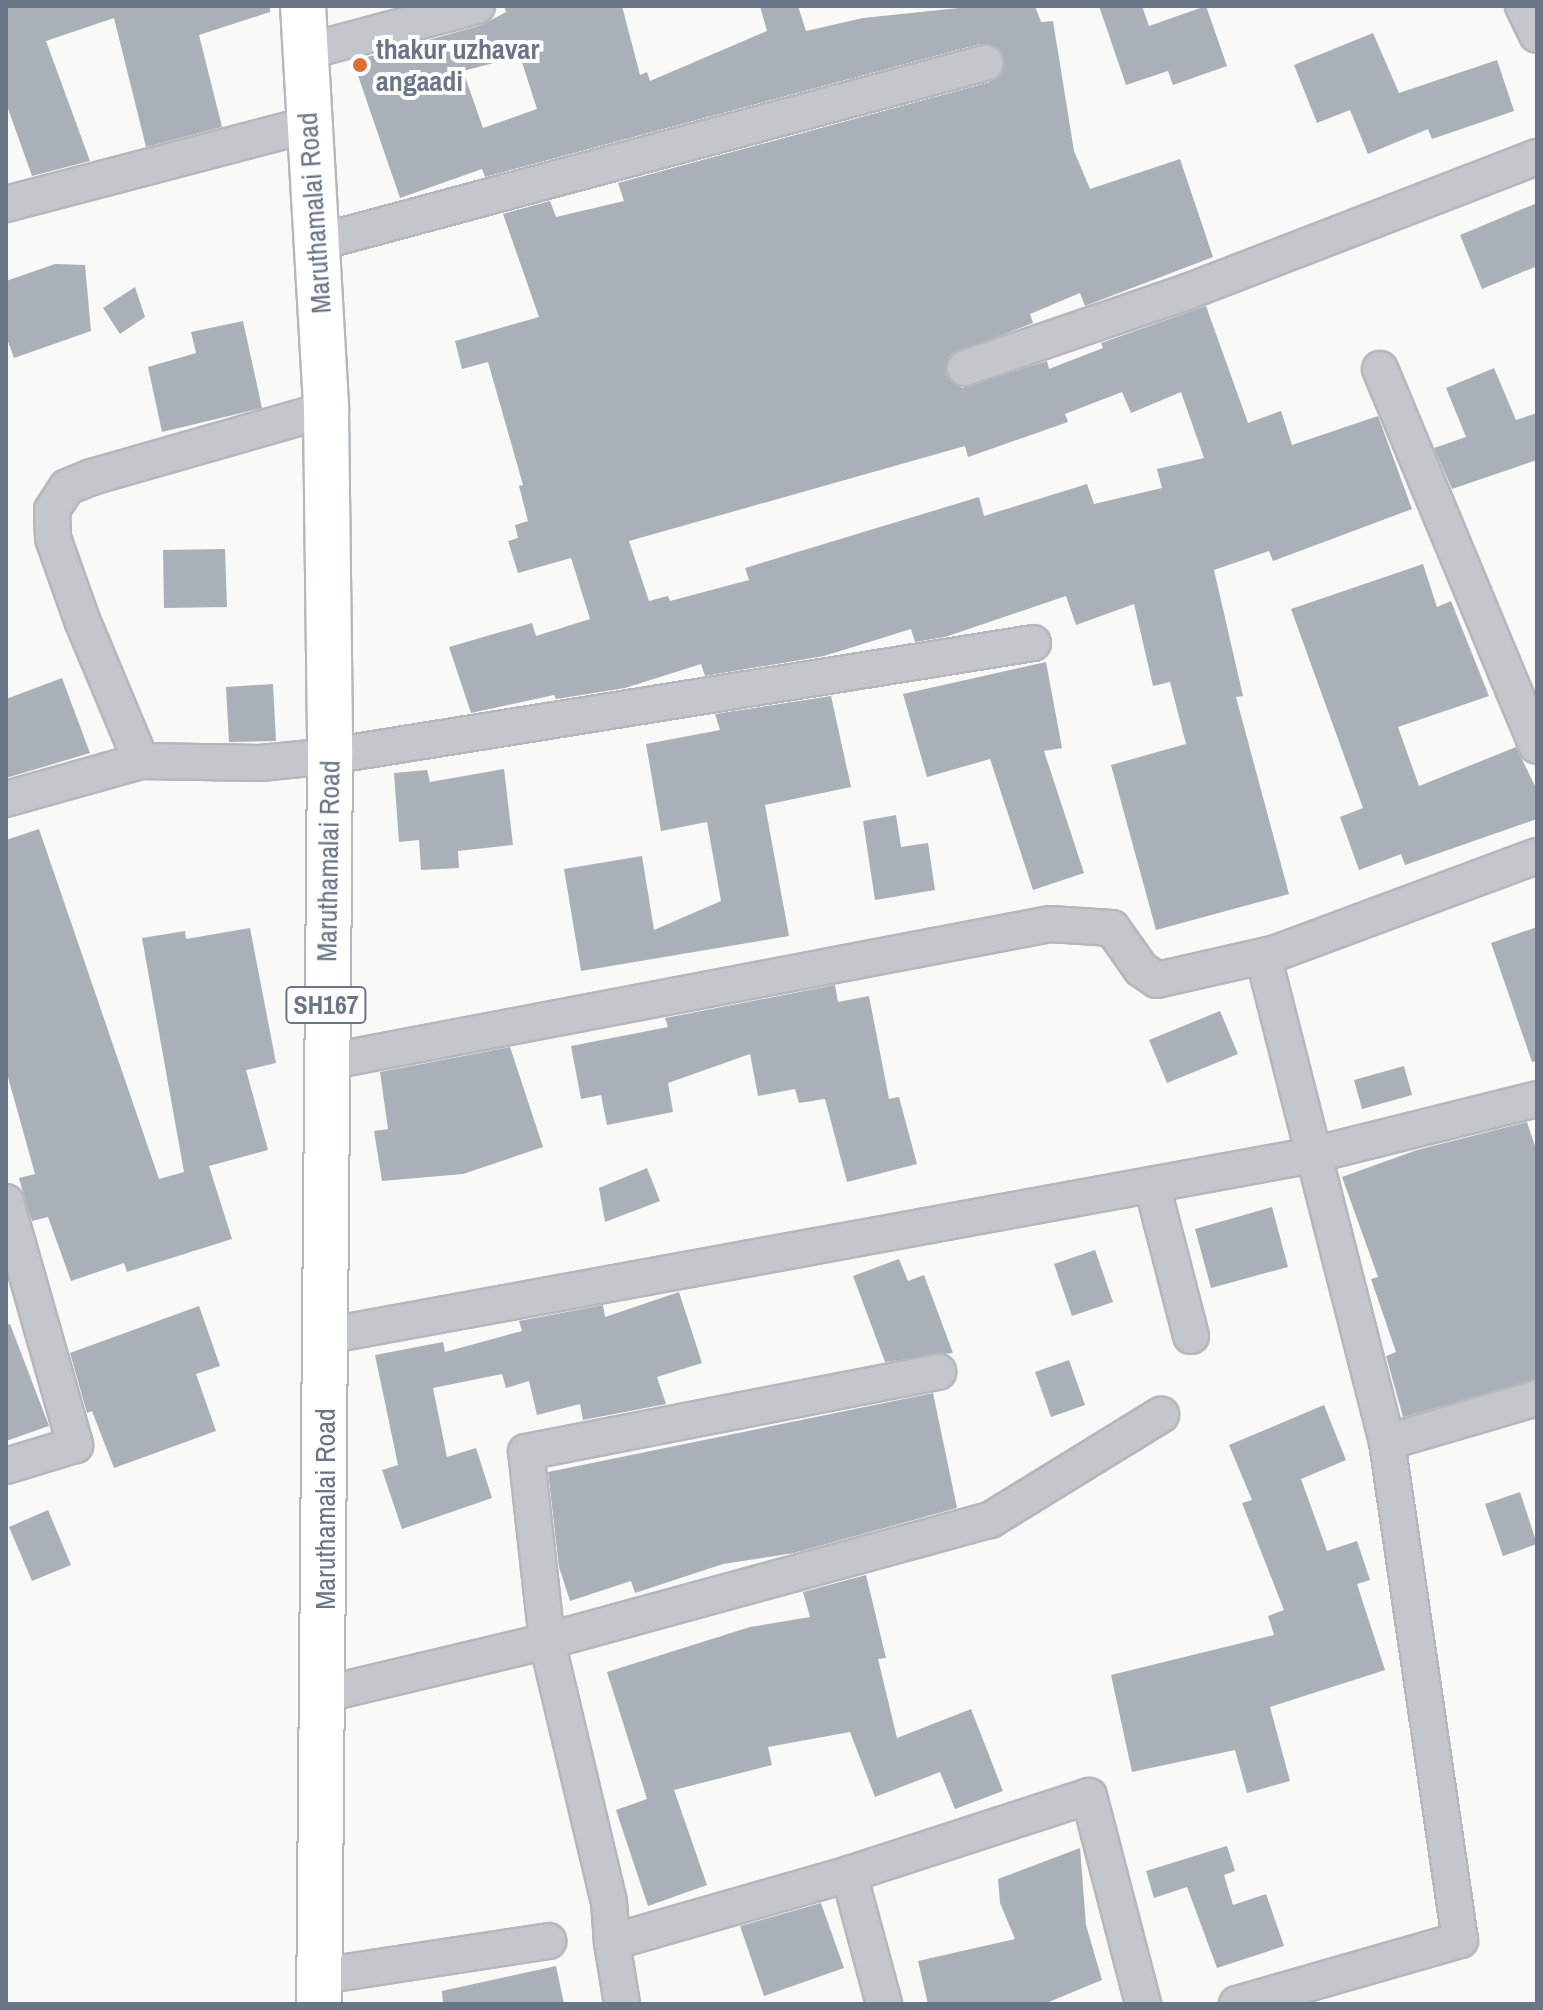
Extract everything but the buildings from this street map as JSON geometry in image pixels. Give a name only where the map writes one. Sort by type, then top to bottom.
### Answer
[{"type":"main road","name":"Maruthamalai Road","points":[[303,6],[326,410],[330,756],[325,1694],[320,1990]]},
{"type":"street","points":[[305,52],[477,6]]},
{"type":"street","points":[[1523,6],[1537,35]]},
{"type":"street","points":[[316,243],[985,63]]},
{"type":"street","points":[[6,204],[308,125]]},
{"type":"street","points":[[965,368],[1187,292],[1537,157]]},
{"type":"street","points":[[1380,369],[1537,746]]},
{"type":"street","points":[[141,761],[82,620],[53,538],[52,510],[67,487],[92,477],[326,410]]},
{"type":"street","points":[[6,799],[141,761],[260,763],[330,756],[1033,643]]},
{"type":"street","points":[[326,1062],[1050,924],[1112,928],[1141,969],[1157,980],[1276,953],[1537,856]]},
{"type":"street","points":[[1237,2004],[1297,1996],[1460,1940],[1387,1442],[1265,964],[1276,953]]},
{"type":"street","points":[[325,1336],[1313,1155],[1537,1099]]},
{"type":"street","points":[[1152,1185],[1191,1336]]},
{"type":"street","points":[[6,1202],[75,1445],[6,1466]]},
{"type":"street","points":[[622,2004],[609,1902],[547,1641],[526,1452],[938,1372]]},
{"type":"street","points":[[1387,1442],[1537,1398]]},
{"type":"street","points":[[325,1694],[547,1641],[990,1520],[1161,1415]]},
{"type":"street","points":[[612,1942],[849,1874],[1089,1796],[1143,2004]]},
{"type":"street","points":[[849,1874],[884,2004]]},
{"type":"street","points":[[320,1990],[548,1941]]},
{"type":"place","name":"thakur uzhavar angaadi","points":[[360,65]]}]
